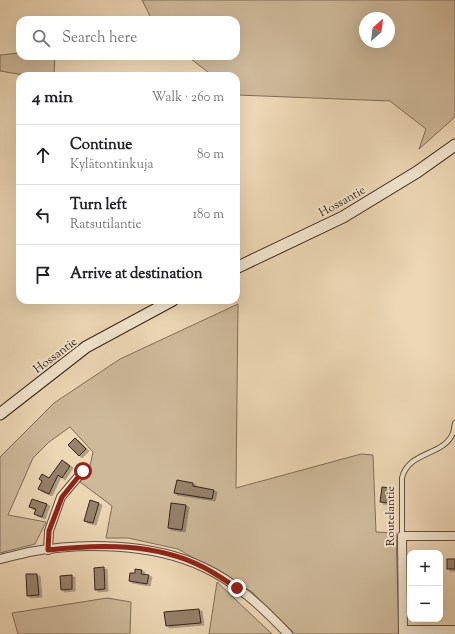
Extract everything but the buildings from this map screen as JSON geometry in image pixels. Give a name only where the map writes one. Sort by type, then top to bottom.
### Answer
[{"type":"main road","name":"Hossantie","points":[[240,266],[343,217],[417,172],[455,146]]},
{"type":"main road","name":"Hossantie","points":[[0,414],[86,347],[166,304]]},
{"type":"street","points":[[48,550],[49,531],[62,497],[83,471]]},
{"type":"street","points":[[402,536],[455,536]]},
{"type":"street","name":"Routelantie","points":[[402,536],[403,632]]},
{"type":"street","points":[[0,559],[30,552],[73,547],[146,549],[172,555],[203,567],[237,588],[269,614],[288,634]]},
{"type":"street","points":[[403,632],[455,630]]},
{"type":"lane","name":"Routelantie","points":[[402,536],[402,478],[404,470],[418,458],[445,443],[453,434],[455,423]]},
{"type":"shaded area","points":[[142,0],[455,0],[455,117],[419,149],[426,129],[390,101],[240,95],[240,72],[208,72],[192,60],[240,60],[240,16],[150,16]]},
{"type":"shaded area","points":[[16,53],[16,60],[55,60],[54,72],[16,72],[16,74],[0,71],[0,55]]},
{"type":"shaded area","points":[[238,304],[236,488],[361,454],[373,455],[376,532],[396,533],[399,634],[295,634],[252,592],[178,549],[128,538],[106,538],[112,506],[80,482],[89,471],[93,452],[70,427],[49,442],[33,458],[8,515],[46,522],[35,544],[0,553],[0,457],[54,403],[120,359]]},
{"type":"shaded area","points":[[217,582],[272,634],[209,634]]},
{"type":"shaded area","points":[[107,598],[131,602],[130,634],[18,634],[12,613]]},
{"type":"route","points":[[83,471],[62,497],[49,531],[48,550],[73,547],[146,549],[172,555],[203,567],[237,588]]}]
